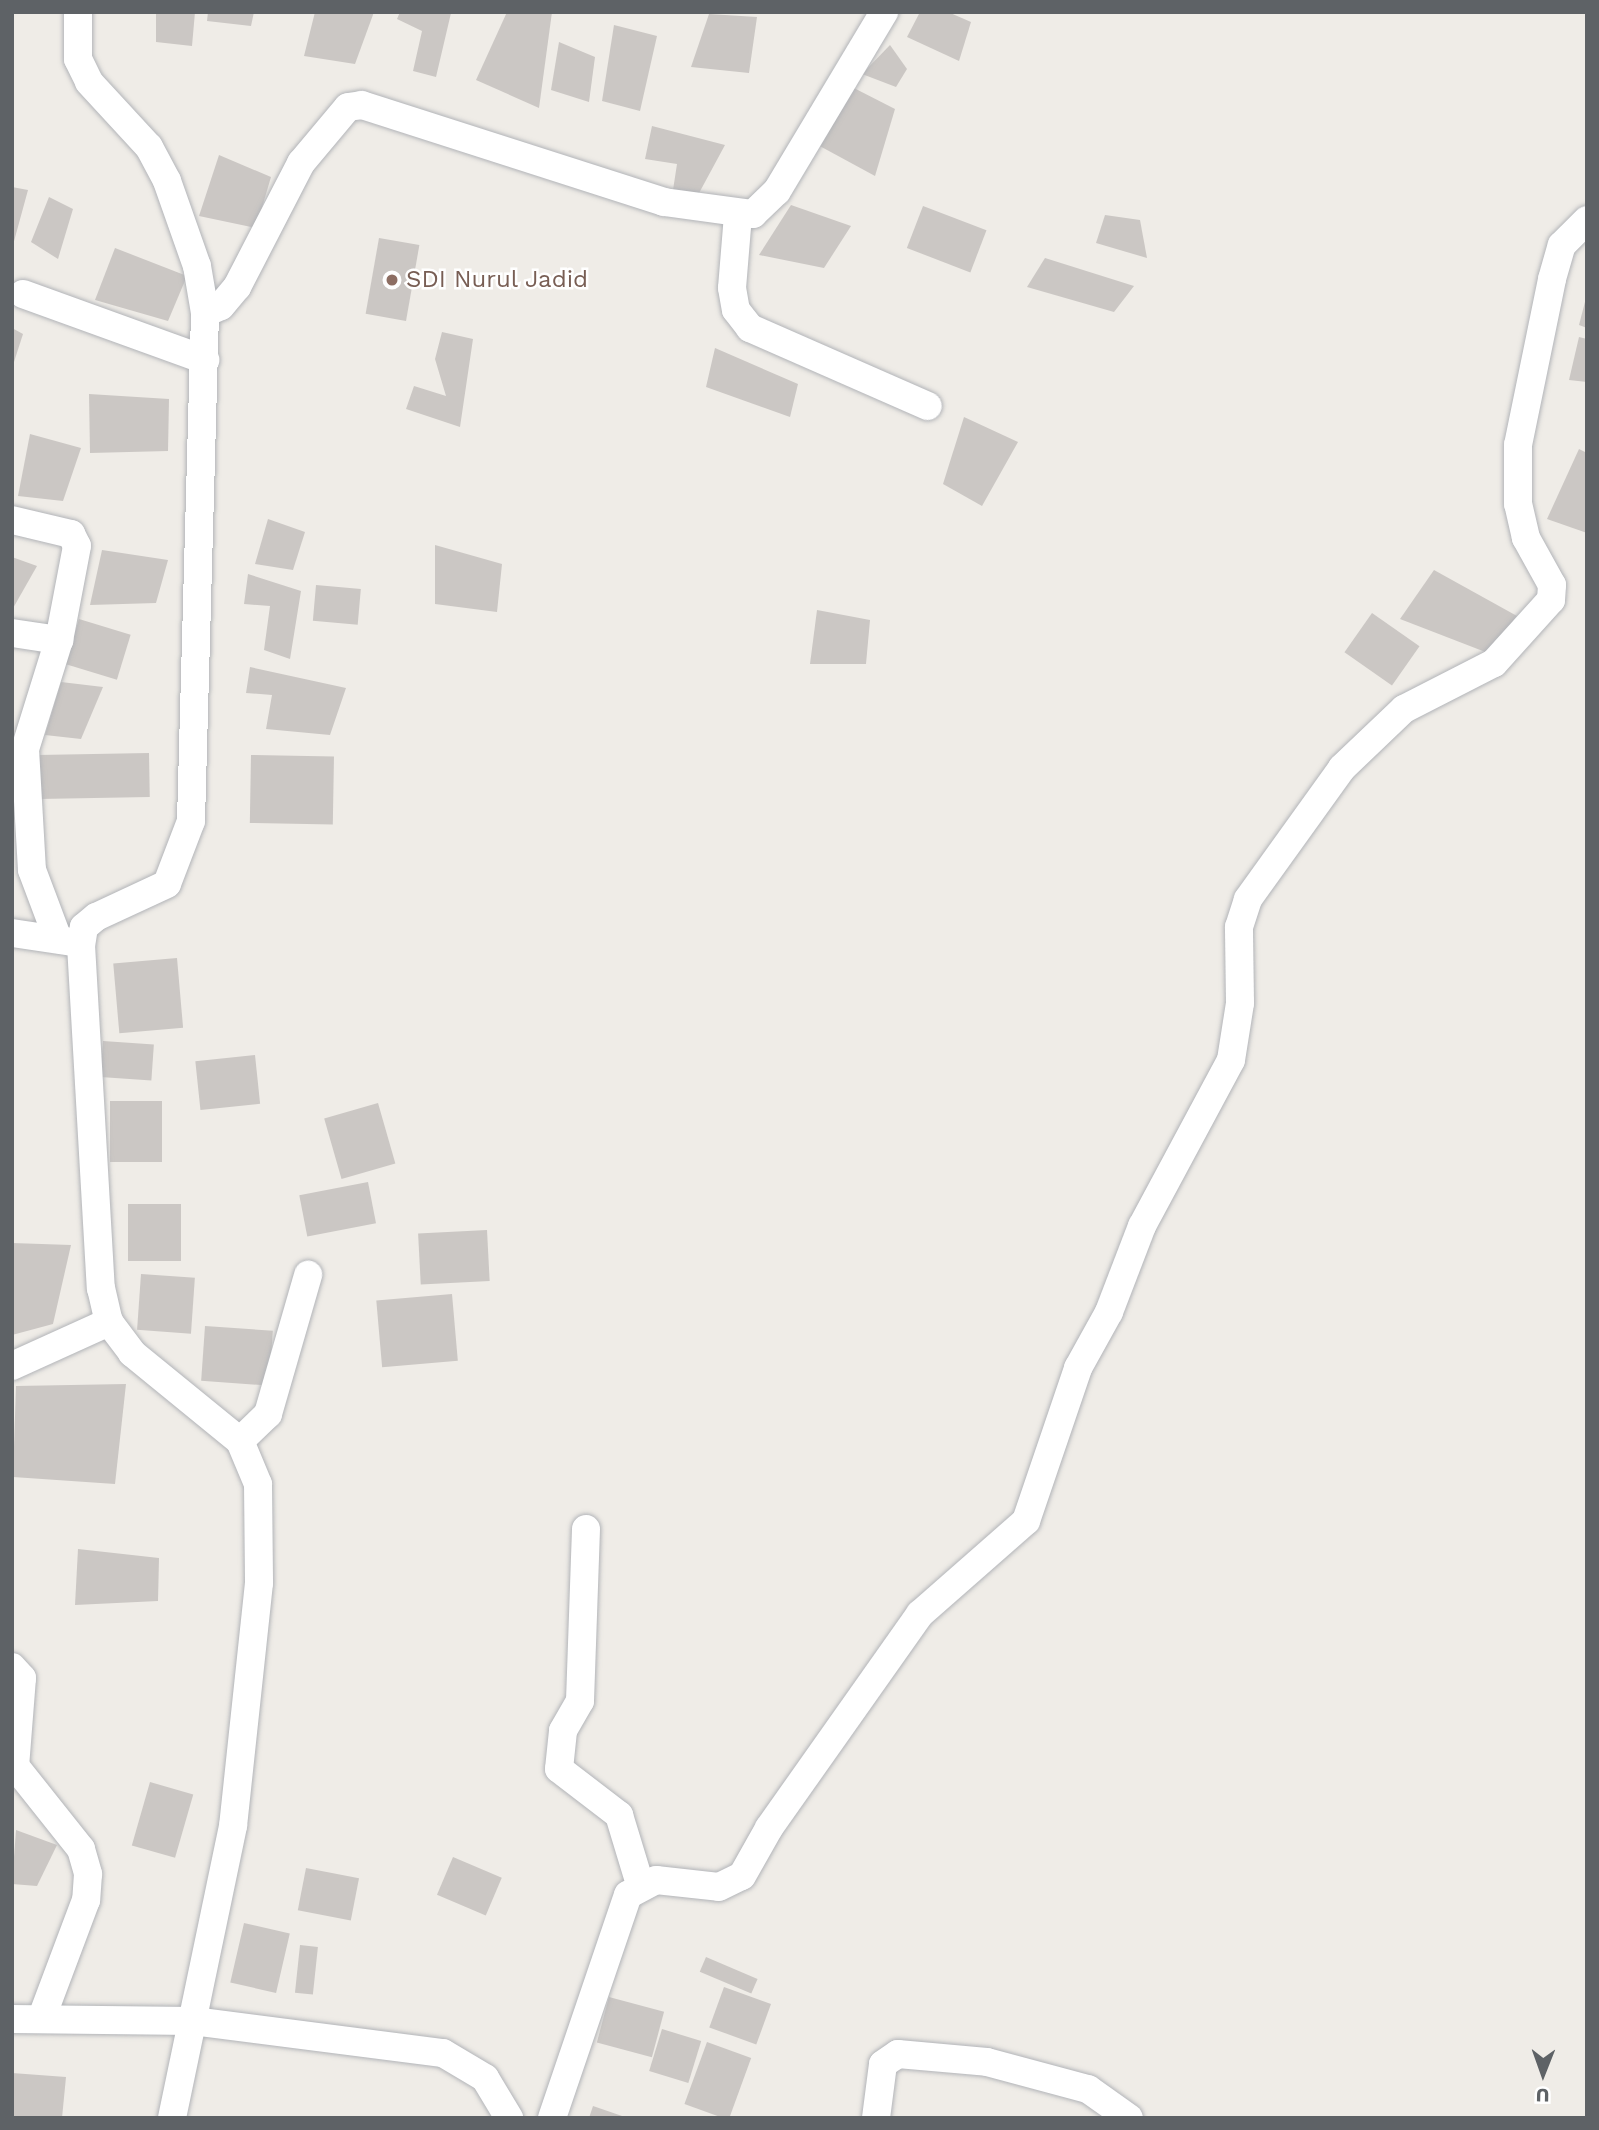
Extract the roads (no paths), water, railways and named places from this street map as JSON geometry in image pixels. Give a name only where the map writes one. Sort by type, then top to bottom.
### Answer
[{"type":"street","points":[[69,942],[96,917],[167,884],[191,821],[205,360],[205,313],[197,266],[167,181],[149,148],[89,82],[78,59],[78,12]]},
{"type":"street","points":[[205,313],[221,306],[237,286],[301,163],[348,107],[362,105],[664,202],[738,215],[753,214],[777,191],[884,12]]},
{"type":"street","points":[[738,215],[732,288],[736,310],[750,328],[928,406]]},
{"type":"street","points":[[552,2118],[628,1895],[640,1884],[719,1887],[742,1877],[769,1828],[920,1614],[1026,1521],[1078,1368],[1109,1312],[1142,1226],[1231,1060],[1240,1003],[1239,927],[1248,899],[1342,768],[1404,709],[1494,663],[1551,600],[1552,585],[1526,538],[1518,505],[1518,445],[1552,279],[1562,245],[1587,220]]},
{"type":"street","points":[[23,294],[205,360]]},
{"type":"street","points":[[12,520],[71,534],[77,546],[59,640],[25,749],[32,870],[69,942],[101,1288],[109,1322],[132,1353],[240,1441],[258,1484],[259,1583],[233,1826],[172,2118]]},
{"type":"street","points":[[12,633],[59,640]]},
{"type":"street","points":[[12,933],[69,942]]},
{"type":"street","points":[[240,1441],[268,1414],[308,1275]]},
{"type":"street","points":[[12,1366],[109,1322]]},
{"type":"street","points":[[586,1529],[580,1701],[563,1731],[559,1769],[620,1815],[640,1884]]},
{"type":"street","points":[[12,1667],[23,1678],[15,1766],[81,1849],[88,1874],[86,1900],[42,2017]]},
{"type":"street","points":[[12,2020],[42,2017],[193,2021],[443,2053],[485,2078],[509,2118]]},
{"type":"street","points":[[876,2118],[884,2064],[898,2054],[987,2062],[1076,2085],[1129,2118]]},
{"type":"place","name":"SDI Nurul Jadid","points":[[392,280]]}]
